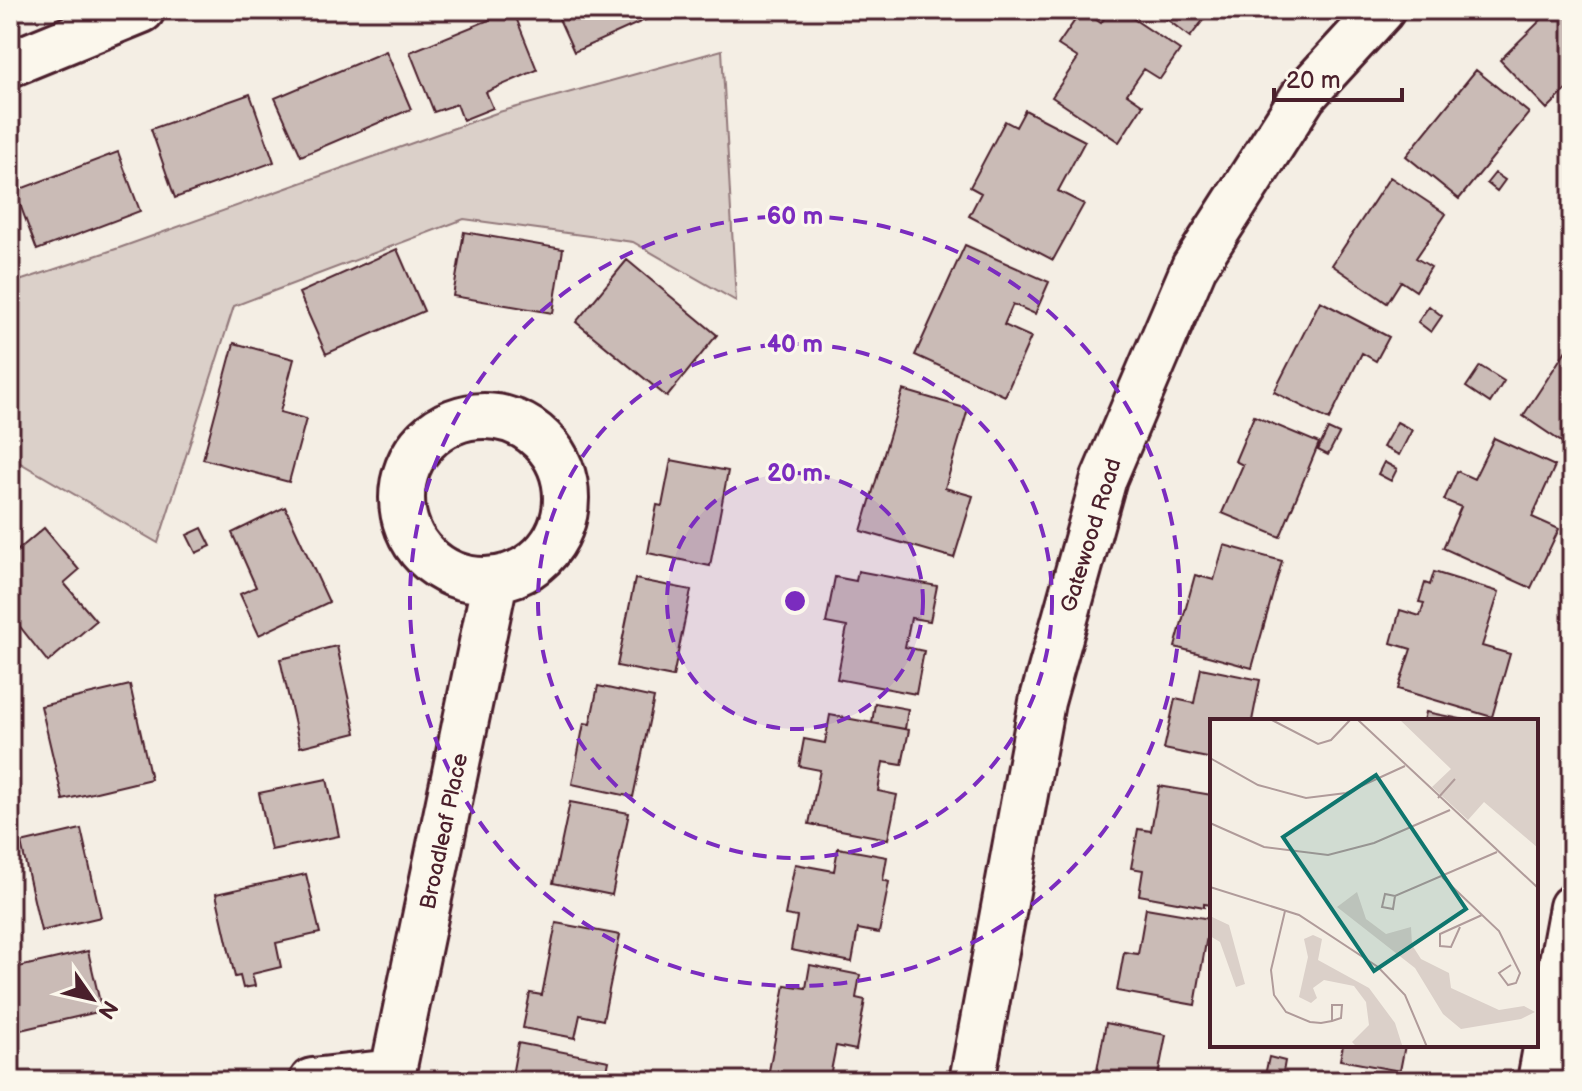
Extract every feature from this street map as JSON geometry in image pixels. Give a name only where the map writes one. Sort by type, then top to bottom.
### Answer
[{"type":"street","points":[[10,64],[142,10]]},
{"type":"street","name":"Gatewood Road","points":[[972,1081],[1042,702],[1104,478],[1194,267],[1304,95],[1382,10]]},
{"type":"street","name":"Broadleaf Place","points":[[392,1076],[495,580]]},
{"type":"street","points":[[1540,1081],[1572,907]]},
{"type":"street","points":[[312,1081],[392,1076]]},
{"type":"shaded area","points":[[722,50],[736,301],[633,242],[464,219],[234,306],[158,543],[10,457],[10,284],[499,112]]},
{"type":"building","points":[[513,10],[537,70],[486,92],[493,108],[463,120],[457,104],[434,112],[410,52]]},
{"type":"building","points":[[555,10],[667,10],[574,52]]},
{"type":"building","points":[[1082,10],[1101,23],[1110,10],[1120,10],[1180,50],[1160,79],[1144,69],[1127,94],[1143,105],[1119,142],[1052,97],[1078,58],[1058,45]]},
{"type":"building","points":[[1155,10],[1211,10],[1190,37]]},
{"type":"building","points":[[1551,10],[1572,10],[1572,84],[1547,109],[1500,60]]},
{"type":"building","points":[[386,51],[411,109],[301,156],[275,98]]},
{"type":"building","points":[[1476,70],[1529,113],[1459,199],[1406,156]]},
{"type":"building","points":[[250,94],[274,162],[175,198],[151,129]]},
{"type":"building","points":[[1025,110],[1085,141],[1058,191],[1084,204],[1053,260],[969,216],[981,193],[970,187],[1005,121],[1016,127]]},
{"type":"building","points":[[118,152],[140,211],[37,250],[15,191]]},
{"type":"building","points":[[1495,173],[1505,180],[1497,191],[1487,183]]},
{"type":"building","points":[[1390,177],[1446,214],[1416,258],[1431,267],[1416,291],[1401,281],[1387,303],[1332,265]]},
{"type":"building","points":[[464,232],[563,249],[553,313],[453,296]]},
{"type":"building","points":[[965,245],[1049,282],[1035,314],[1013,304],[1004,325],[1031,337],[1005,396],[915,355]]},
{"type":"building","points":[[397,249],[424,311],[326,354],[299,293]]},
{"type":"building","points":[[627,260],[717,335],[667,397],[576,322]]},
{"type":"building","points":[[1320,301],[1389,337],[1376,361],[1362,353],[1329,420],[1274,392]]},
{"type":"building","points":[[1429,306],[1442,316],[1431,332],[1418,322]]},
{"type":"building","points":[[1572,341],[1572,449],[1523,416]]},
{"type":"building","points":[[234,343],[294,359],[280,412],[306,419],[289,482],[203,459]]},
{"type":"building","points":[[1480,366],[1504,381],[1490,403],[1466,387]]},
{"type":"building","points":[[903,390],[968,409],[945,488],[973,496],[954,558],[861,531]]},
{"type":"building","points":[[1254,416],[1319,443],[1280,537],[1222,513],[1243,465],[1235,461]]},
{"type":"building","points":[[1397,422],[1412,430],[1399,455],[1383,447]]},
{"type":"building","points":[[1328,429],[1339,434],[1328,455],[1318,450]]},
{"type":"building","points":[[1494,438],[1555,466],[1532,517],[1559,529],[1531,588],[1443,548],[1461,507],[1444,500],[1457,471],[1474,479]]},
{"type":"building","points":[[671,460],[728,471],[710,566],[648,553],[657,505],[662,506]]},
{"type":"building","points":[[1384,462],[1397,469],[1391,481],[1378,474]]},
{"type":"building","points":[[285,507],[329,602],[259,635],[240,594],[256,587],[232,533]]},
{"type":"building","points":[[44,528],[79,570],[64,583],[96,621],[48,662],[17,623],[10,629],[10,557]]},
{"type":"building","points":[[202,528],[211,546],[196,553],[187,535]]},
{"type":"building","points":[[1224,545],[1282,561],[1252,668],[1175,647],[1195,575],[1214,580]]},
{"type":"building","points":[[858,571],[937,586],[930,621],[911,618],[905,647],[924,651],[916,694],[837,679],[847,627],[826,623],[835,577],[856,581]]},
{"type":"building","points":[[1434,572],[1499,592],[1482,646],[1510,654],[1492,717],[1398,689],[1411,649],[1391,643],[1400,610],[1420,616],[1424,603],[1419,602],[1425,583],[1430,585]]},
{"type":"building","points":[[635,579],[691,590],[673,677],[617,666]]},
{"type":"building","points":[[337,646],[356,733],[300,747],[280,659]]},
{"type":"building","points":[[1201,668],[1260,680],[1252,719],[1210,719],[1210,759],[1164,749],[1175,699],[1194,703]]},
{"type":"building","points":[[130,685],[151,779],[63,800],[41,706]]},
{"type":"building","points":[[598,686],[654,698],[633,797],[572,784],[584,723],[590,724]]},
{"type":"building","points":[[875,703],[908,709],[905,729],[872,723]]},
{"type":"building","points":[[1426,712],[1460,719],[1424,719]]},
{"type":"building","points":[[830,715],[909,730],[902,765],[883,762],[878,791],[897,795],[888,839],[809,824],[820,770],[799,766],[804,739],[825,743]]},
{"type":"building","points":[[327,779],[339,836],[271,850],[259,793]]},
{"type":"building","points":[[1159,786],[1210,795],[1210,905],[1204,904],[1204,907],[1139,895],[1143,870],[1131,868],[1138,829],[1151,831]]},
{"type":"building","points":[[570,802],[629,813],[612,895],[553,883]]},
{"type":"building","points":[[81,829],[101,917],[41,931],[21,843]]},
{"type":"building","points":[[838,848],[887,857],[883,880],[889,882],[879,933],[858,929],[852,962],[791,950],[797,917],[785,915],[795,864],[834,871]]},
{"type":"building","points":[[306,874],[320,933],[276,943],[281,967],[252,974],[255,986],[243,988],[240,976],[235,977],[216,894]]},
{"type":"building","points":[[1146,908],[1210,919],[1195,1005],[1117,991],[1124,952],[1138,954]]},
{"type":"building","points":[[556,923],[620,935],[603,1020],[580,1015],[575,1038],[523,1028],[530,993],[542,995]]},
{"type":"building","points":[[88,951],[102,1011],[16,1031],[10,1003],[10,969]]},
{"type":"building","points":[[810,965],[860,975],[856,998],[865,1000],[856,1050],[836,1046],[829,1081],[769,1071],[785,985],[806,988]]},
{"type":"building","points":[[1106,1023],[1166,1035],[1157,1081],[1095,1081]]},
{"type":"building","points":[[518,1043],[609,1061],[605,1081],[511,1081]]},
{"type":"building","points":[[1343,1047],[1405,1047],[1400,1071],[1340,1060]]},
{"type":"building","points":[[1269,1057],[1285,1061],[1282,1078],[1265,1075]]},
{"type":"building","points":[[1351,1074],[1386,1081],[1350,1081]]}]
